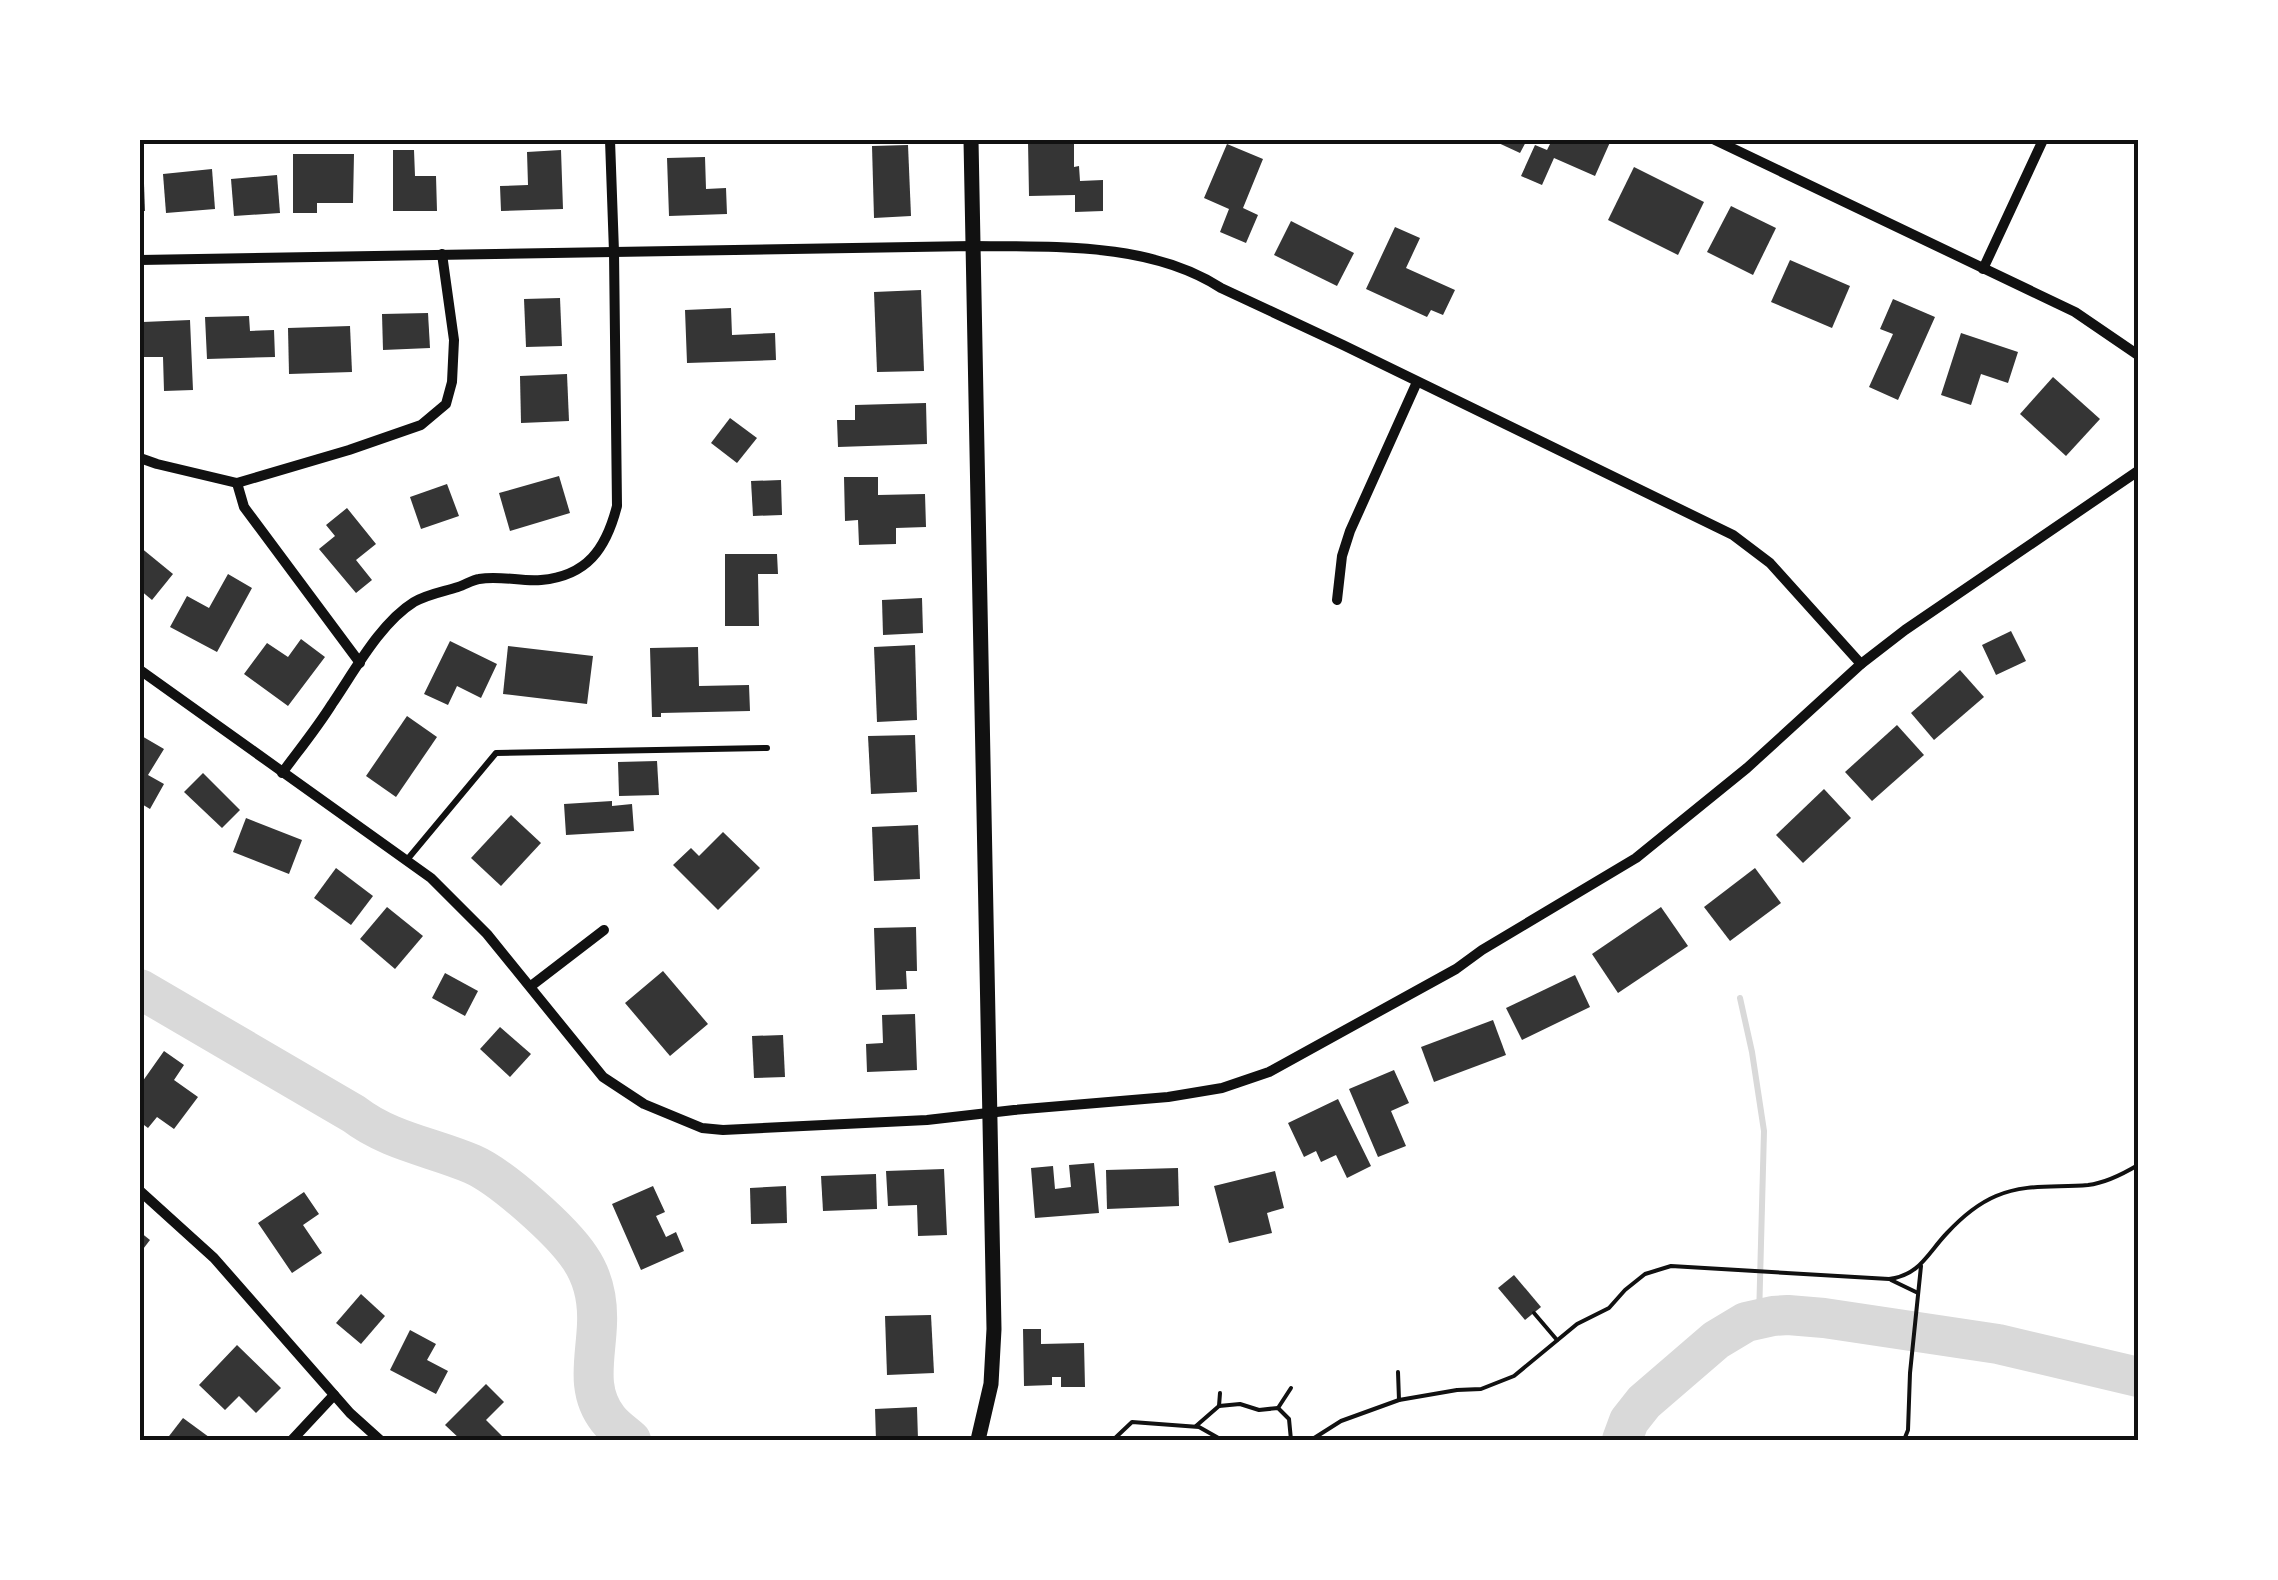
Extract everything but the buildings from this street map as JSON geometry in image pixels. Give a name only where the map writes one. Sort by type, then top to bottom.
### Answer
[{"type":"street","points":[[282,773],[360,663],[412,603],[478,579],[538,581],[562,576],[582,568],[597,554],[611,528],[616,506],[610,140]]},
{"type":"street","points":[[971,140],[994,1330],[991,1384],[978,1440]]},
{"type":"street","points":[[1715,140],[2075,312],[2138,354]]},
{"type":"street","points":[[1983,268],[2043,140]]},
{"type":"street","points":[[140,260],[973,246],[1117,252],[1206,278],[1733,535],[1770,563],[1861,664]]},
{"type":"street","points":[[140,458],[238,483],[420,425],[446,404],[452,382],[454,340],[442,254]]},
{"type":"street","points":[[1337,600],[1342,556],[1350,531],[1417,382]]},
{"type":"street","points":[[140,670],[431,878],[487,934],[604,1077],[644,1104],[702,1128],[723,1130],[928,1120],[1168,1097],[1222,1088],[1269,1072],[1456,968],[1636,858],[1747,768],[1861,664],[1905,630],[2138,471]]},
{"type":"street","points":[[238,483],[244,506],[360,663]]},
{"type":"street","points":[[531,986],[604,930]]},
{"type":"street","points":[[140,1191],[214,1258],[334,1395],[380,1440]]},
{"type":"street","points":[[292,1440],[334,1395]]},
{"type":"lane","points":[[406,861],[496,753],[767,748]]},
{"type":"lane","points":[[978,1440],[995,1440]]},
{"type":"path","points":[[1311,1440],[1341,1421],[1399,1400],[1481,1389],[1514,1376],[1578,1324],[1610,1308],[1645,1274],[1671,1266],[1901,1278],[1922,1264],[1974,1208],[1998,1194],[2032,1186],[2092,1184],[2138,1165]]},
{"type":"path","points":[[1904,1440],[1922,1264]]},
{"type":"path","points":[[1889,1279],[1918,1293]]},
{"type":"path","points":[[1534,1313],[1556,1340]]},
{"type":"path","points":[[1398,1372],[1399,1400]]},
{"type":"path","points":[[1278,1408],[1291,1388]]},
{"type":"path","points":[[1219,1406],[1220,1393]]},
{"type":"path","points":[[1196,1426],[1219,1406],[1278,1408]]},
{"type":"path","points":[[1278,1408],[1289,1419],[1291,1440]]},
{"type":"path","points":[[1113,1440],[1132,1422],[1196,1426],[1222,1440]]},
{"type":"waterway","points":[[140,989],[382,1131],[485,1171],[546,1220],[580,1258],[588,1273],[597,1307],[596,1397],[608,1419],[631,1440]]},
{"type":"waterway","points":[[1740,998],[1764,1131],[1759,1318]]},
{"type":"waterway","points":[[1622,1440],[1629,1421],[1644,1402],[1716,1340],[1746,1322],[1773,1316],[1824,1318],[1998,1344],[2138,1377]]}]
